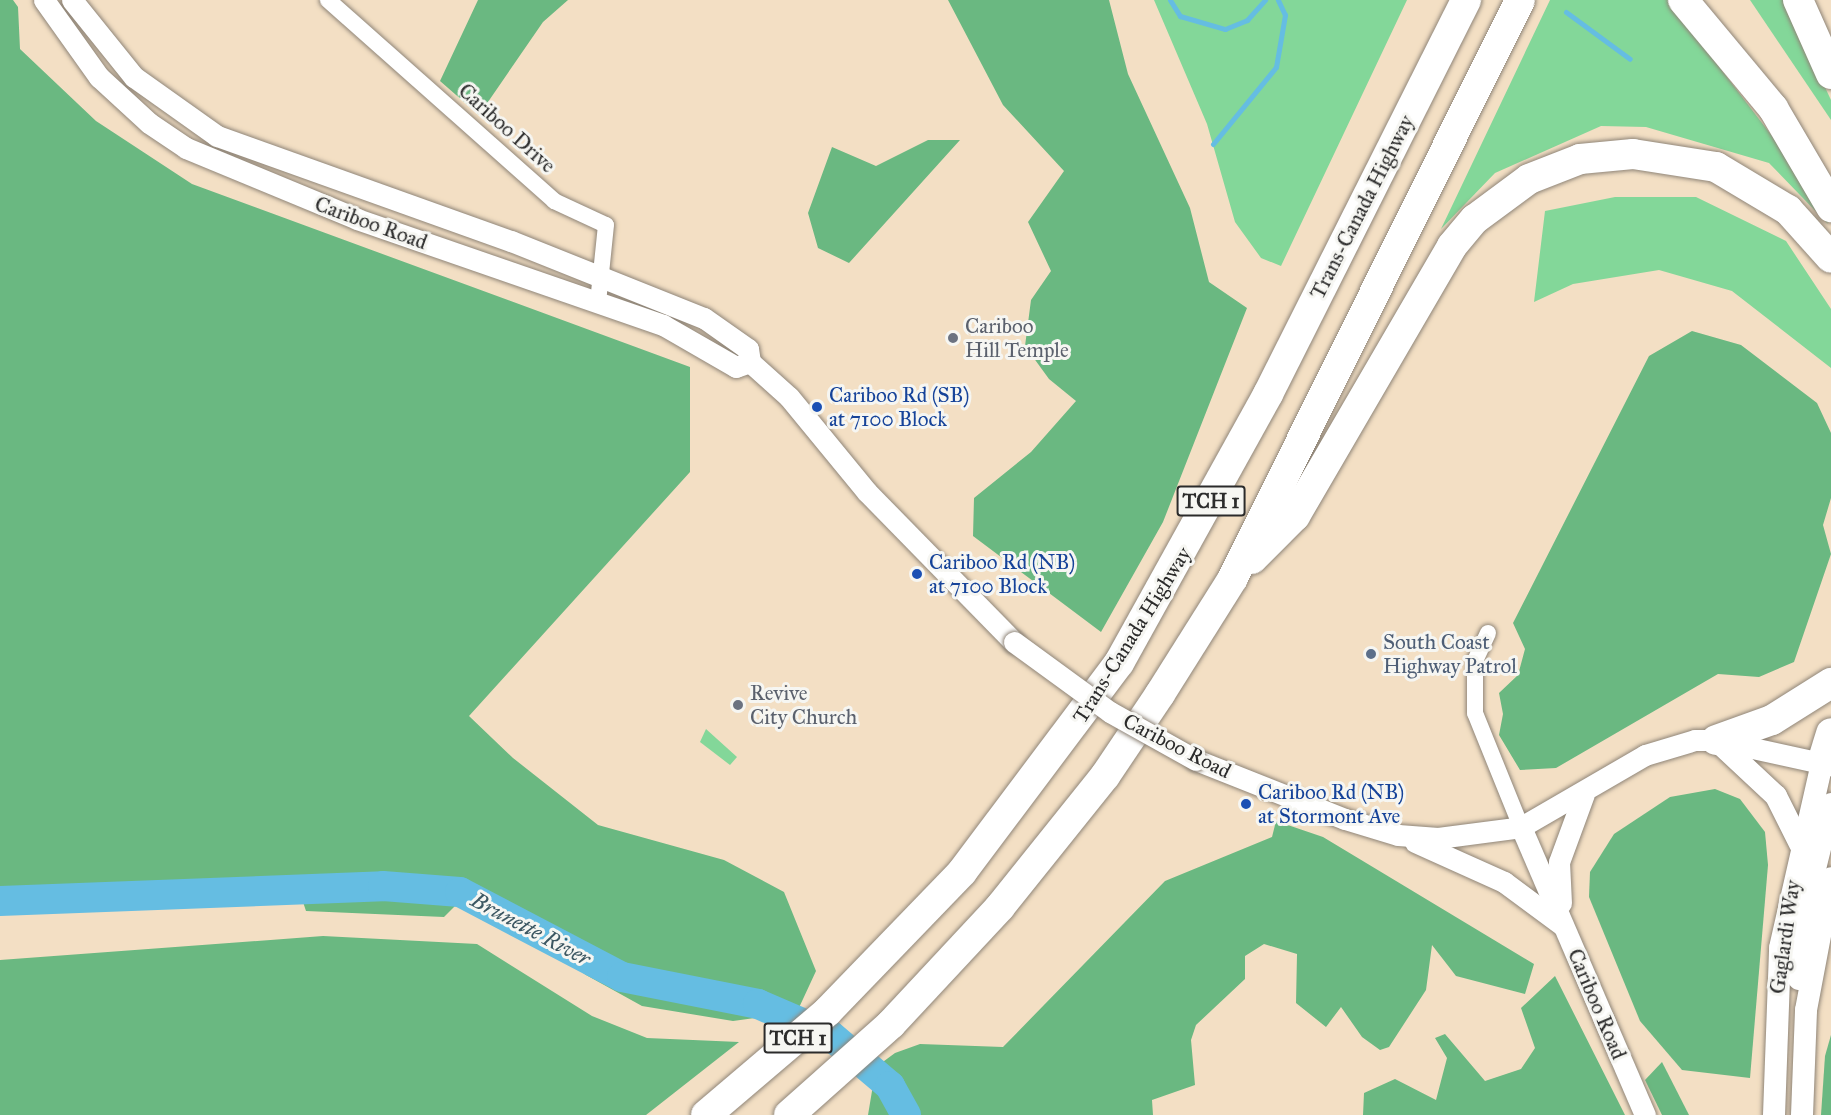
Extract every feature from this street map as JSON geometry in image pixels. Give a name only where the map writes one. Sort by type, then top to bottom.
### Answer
[{"type":"highway","name":"Trans-Canada Highway","points":[[706,1115],[884,955],[1016,806],[1119,663],[1168,583],[1466,0]]},
{"type":"highway","name":"TCH 1","points":[[789,1115],[933,981],[1105,776],[1233,578],[1520,0]]},
{"type":"highway","points":[[1683,0],[1773,108],[1831,207]]},
{"type":"highway","points":[[1708,0],[1805,121],[1831,167]]},
{"type":"highway","points":[[1798,0],[1831,74]]},
{"type":"highway","points":[[1233,578],[1295,516],[1452,246],[1475,219],[1529,179],[1580,159],[1633,154],[1716,167],[1788,210],[1831,258]]},
{"type":"highway","points":[[1716,740],[1772,720],[1831,683]]},
{"type":"highway","points":[[1828,768],[1831,733]]},
{"type":"main road","points":[[1716,740],[1776,796],[1800,844]]},
{"type":"main road","name":"Gaglardi Way","points":[[1774,1115],[1778,963],[1800,844],[1828,768]]},
{"type":"main road","points":[[1804,1028],[1801,935],[1831,804]]},
{"type":"main road","name":"Gaglardi Way","points":[[1802,1115],[1804,1028],[1831,878]]},
{"type":"street","name":"Cariboo Road","points":[[44,0],[99,77],[148,123],[186,148],[357,219],[663,325],[736,367],[750,362]]},
{"type":"street","name":"Cariboo Road","points":[[72,0],[134,77],[217,136],[603,276],[704,318],[748,349],[750,362],[789,397],[943,573],[1014,642],[1110,712],[1196,760],[1282,797],[1398,835],[1459,838],[1521,827],[1584,794],[1645,755],[1716,740],[1828,768]]},
{"type":"street","name":"Cariboo Drive","points":[[328,0],[555,201],[601,220],[608,240],[598,302]]},
{"type":"street","points":[[1488,633],[1475,661],[1475,713],[1521,827]]},
{"type":"street","points":[[1565,927],[1559,862],[1584,794]]},
{"type":"street","name":"Cariboo Road","points":[[1521,827],[1645,1115]]},
{"type":"street","points":[[1398,835],[1504,882],[1565,927]]},
{"type":"green space","points":[[0,0],[13,0],[18,7],[20,49],[96,121],[192,184],[690,367],[690,472],[469,716],[513,758],[598,825],[724,860],[784,892],[816,971],[797,1012],[733,1021],[642,1006],[586,975],[470,891],[444,917],[306,911],[295,878],[0,887]]},
{"type":"green space","points":[[478,0],[568,0],[543,22],[479,115],[440,81]]},
{"type":"green space","points":[[948,0],[1109,0],[1128,74],[1190,208],[1209,282],[1247,308],[1163,522],[1101,632],[973,536],[974,498],[1031,452],[1076,401],[1049,379],[1025,346],[1031,300],[1051,271],[1028,222],[1064,171],[1003,105]]},
{"type":"green space","points":[[1154,0],[1407,0],[1281,266],[1261,258],[1235,222],[1207,124]]},
{"type":"green space","points":[[1550,0],[1668,0],[1814,191],[1828,224],[1769,163],[1646,127],[1601,126],[1495,173],[1441,229]]},
{"type":"green space","points":[[1750,0],[1784,0],[1831,100],[1831,120]]},
{"type":"green space","points":[[928,140],[960,140],[849,263],[818,248],[808,213],[832,147],[876,166]]},
{"type":"green space","points":[[1615,197],[1696,197],[1786,241],[1831,309],[1831,368],[1732,291],[1659,270],[1573,284],[1534,302],[1545,211]]},
{"type":"green space","points":[[1692,331],[1741,345],[1817,403],[1831,433],[1831,498],[1823,525],[1831,554],[1794,662],[1759,677],[1718,674],[1556,768],[1520,770],[1499,735],[1503,714],[1499,693],[1518,675],[1525,649],[1513,623],[1649,356]]},
{"type":"green space","points":[[706,729],[737,757],[730,765],[700,742]]},
{"type":"green space","points":[[1715,789],[1740,799],[1765,832],[1768,865],[1750,1078],[1682,1070],[1640,1021],[1589,897],[1590,872],[1614,834],[1670,797]]},
{"type":"green space","points":[[1276,821],[1323,837],[1534,964],[1525,994],[1456,976],[1432,945],[1426,990],[1389,1047],[1380,1050],[1362,1037],[1341,1007],[1326,1027],[1296,1003],[1297,954],[1264,944],[1245,956],[1245,979],[1196,1025],[1191,1040],[1195,1085],[1152,1100],[1153,1115],[868,1115],[876,1067],[895,1053],[920,1044],[1003,1047],[1165,881],[1272,837]]},
{"type":"green space","points":[[323,936],[477,944],[592,1016],[647,1038],[739,1042],[646,1115],[0,1115],[0,960]]},
{"type":"green space","points":[[1555,976],[1625,1115],[1363,1115],[1364,1093],[1395,1079],[1436,1100],[1447,1058],[1435,1038],[1445,1034],[1485,1081],[1521,1069],[1535,1048],[1521,1008]]},
{"type":"green space","points":[[1831,1035],[1831,1115],[1821,1115],[1825,1056]]},
{"type":"green space","points":[[1662,1062],[1689,1115],[1662,1115],[1645,1080]]},
{"type":"waterway","points":[[1170,0],[1180,16],[1225,29],[1247,20],[1265,0]]},
{"type":"waterway","points":[[1213,144],[1276,67],[1285,15],[1278,0]]},
{"type":"waterway","points":[[1566,12],[1630,59]]},
{"type":"waterway","name":"Brunette River","points":[[0,901],[383,886],[460,892],[622,977],[758,1004],[830,1035],[890,1086],[906,1115]]},
{"type":"place","name":"Cariboo Hill Temple","points":[[953,338]]},
{"type":"place","name":"Cariboo Rd (SB) at 7100 Block","points":[[817,407]]},
{"type":"place","name":"Cariboo Rd (NB) at 7100 Block","points":[[917,574]]},
{"type":"place","name":"South Coast Highway Patrol","points":[[1371,654]]},
{"type":"place","name":"Revive City Church","points":[[738,705]]},
{"type":"place","name":"Cariboo Rd (NB) at Stormont Ave","points":[[1246,804]]}]
